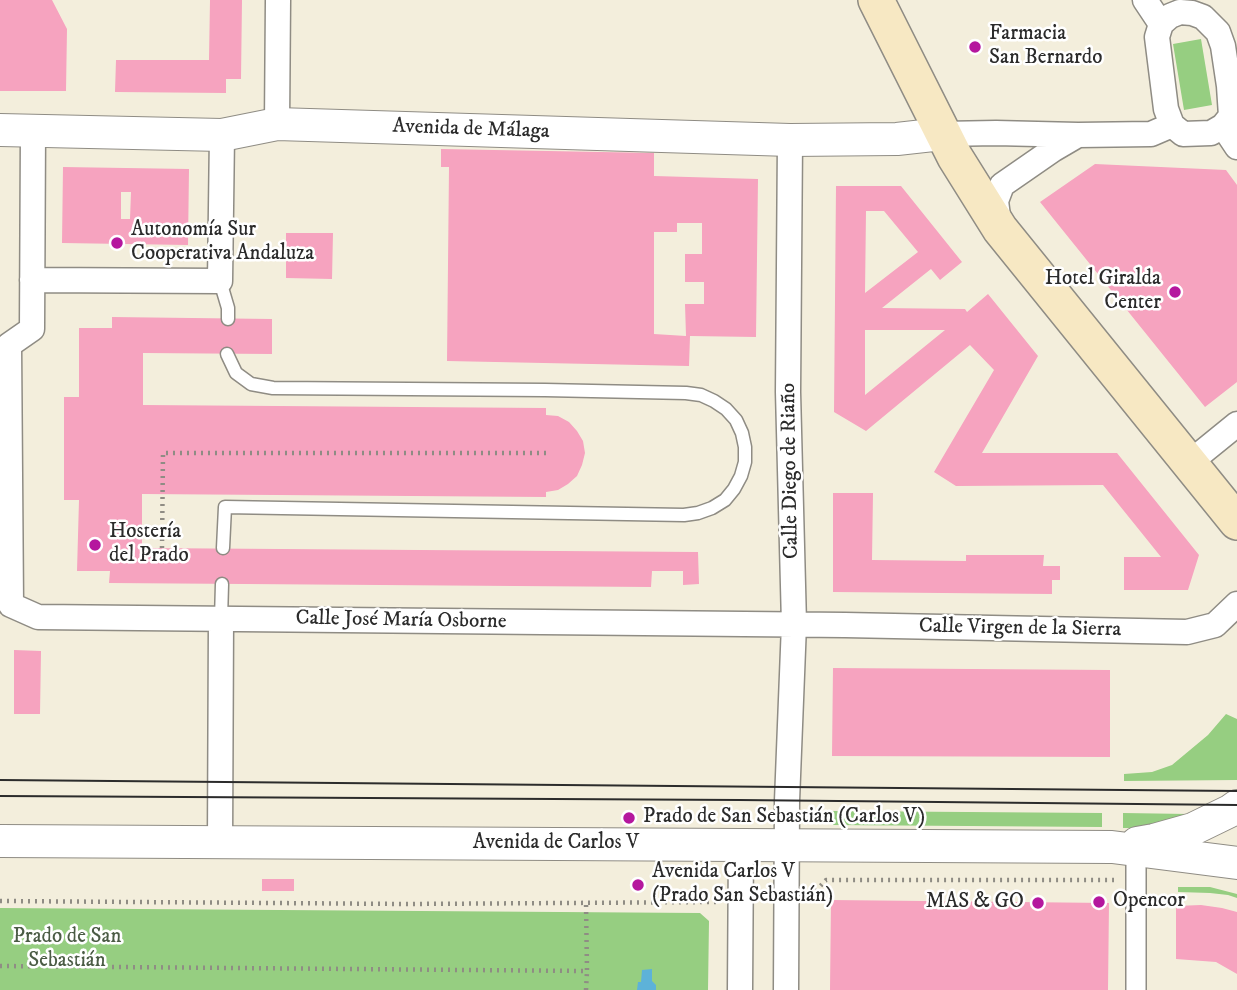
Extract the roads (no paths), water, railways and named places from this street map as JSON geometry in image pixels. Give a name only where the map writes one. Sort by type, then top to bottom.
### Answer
[{"type":"main road","points":[[876,0],[942,134],[1000,229],[1237,522]]},
{"type":"street","points":[[277,124],[278,0]]},
{"type":"street","points":[[1145,0],[1179,12],[1192,13],[1228,29],[1226,60],[1231,116],[1223,127],[1211,132],[1183,134],[1172,125],[1166,109],[1157,37],[1179,12]]},
{"type":"street","name":"Avenida de Málaga","points":[[0,130],[222,135],[277,124],[790,140],[897,139],[942,134]]},
{"type":"street","points":[[942,134],[1151,134],[1172,125]]},
{"type":"street","points":[[1223,127],[1237,147]]},
{"type":"street","points":[[33,131],[33,280],[220,281],[222,135]]},
{"type":"street","points":[[1000,229],[996,201],[1002,186],[1078,135]]},
{"type":"street","name":"Calle Diego de Riaño","points":[[787,845],[794,624],[788,392],[790,140]]},
{"type":"street","name":"Calle José María Osborne","points":[[33,280],[32,329],[9,345],[11,605],[38,617],[794,624]]},
{"type":"street","points":[[1189,463],[1237,424]]},
{"type":"street","name":"Calle Virgen de la Sierra","points":[[794,624],[1187,632],[1215,625],[1237,604]]},
{"type":"street","points":[[220,843],[221,619]]},
{"type":"street","name":"Avenida de Carlos V","points":[[1128,859],[1154,840],[1193,829],[1237,806]]},
{"type":"street","name":"Avenida de Carlos V","points":[[0,841],[787,845],[1237,863]]},
{"type":"street","points":[[740,990],[741,845]]},
{"type":"street","points":[[786,990],[787,845]]},
{"type":"street","points":[[1128,859],[1136,990]]},
{"type":"lane","points":[[220,281],[228,307],[228,318]]},
{"type":"lane","points":[[223,548],[225,507],[698,513],[724,500],[734,489],[745,462],[744,440],[736,420],[726,409],[701,395],[545,390],[273,388],[251,384],[236,373],[227,354]]},
{"type":"lane","points":[[221,619],[222,584]]},
{"type":"water","points":[[652,969],[652,981],[656,990],[637,990],[642,970]]},
{"type":"tram line","points":[[0,780],[1237,791]]},
{"type":"tram line","points":[[0,796],[1237,805]]},
{"type":"place","name":"Farmacia San Bernardo","points":[[975,47]]},
{"type":"place","name":"Autonomía Sur Cooperativa Andaluza","points":[[117,243]]},
{"type":"place","name":"Hotel Giralda Center","points":[[1175,292]]},
{"type":"place","name":"Hostería del Prado","points":[[95,545]]},
{"type":"place","name":"Prado de San Sebastián (Carlos V)","points":[[629,818]]},
{"type":"place","name":"Avenida Carlos V (Prado San Sebastián)","points":[[638,885]]},
{"type":"place","name":"Opencor","points":[[1099,902]]},
{"type":"place","name":"MAS & GO","points":[[1038,903]]},
{"type":"park label","name":"Prado de San Sebastián","points":[[67,950]]}]
